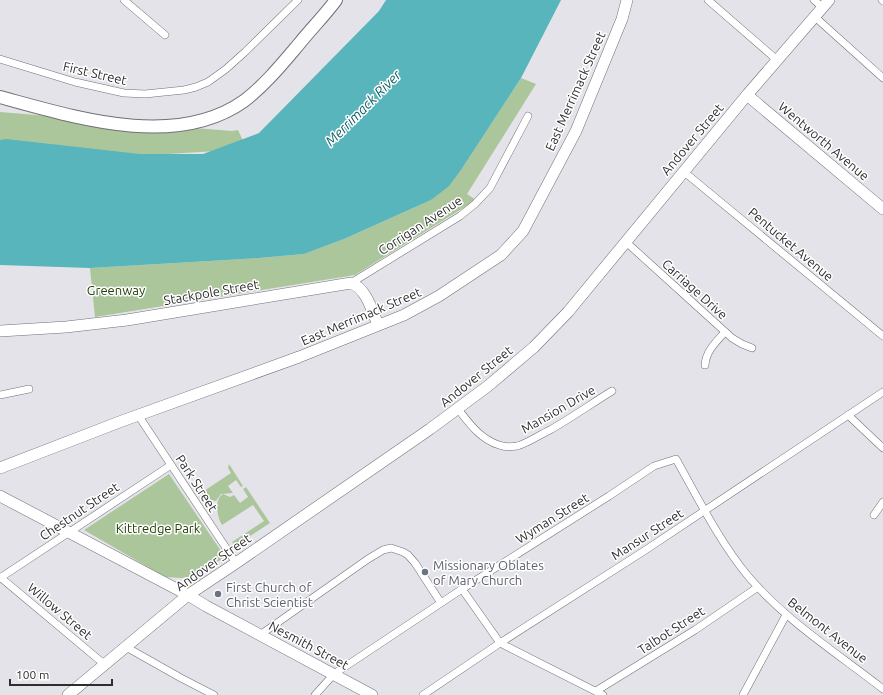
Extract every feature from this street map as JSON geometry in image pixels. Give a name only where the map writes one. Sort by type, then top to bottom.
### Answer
[{"type":"main road","points":[[0,97],[40,108],[114,123],[166,127],[205,120],[232,108],[254,93],[272,75],[336,0]]},
{"type":"main road","name":"East Merrimack Street","points":[[0,468],[138,415],[299,358],[378,325],[404,316],[468,278],[501,255],[523,232],[576,131],[622,19],[627,0]]},
{"type":"main road","name":"Andover Street","points":[[73,693],[104,664],[188,595],[458,409],[546,336],[568,312],[747,95],[826,4]]},
{"type":"main road","points":[[0,92],[40,108]]},
{"type":"main road","name":"Wentworth Avenue","points":[[747,95],[883,209]]},
{"type":"main road","points":[[0,103],[40,108]]},
{"type":"main road","points":[[351,283],[356,285],[364,294],[378,325]]},
{"type":"main road","name":"Stackpole Street","points":[[0,331],[66,327],[127,320],[351,283]]},
{"type":"main road","name":"Nesmith Street","points":[[0,496],[188,595],[372,695]]},
{"type":"street","points":[[124,0],[165,34]]},
{"type":"street","name":"First Street","points":[[0,59],[87,85],[124,93],[145,94],[184,90],[208,82],[226,69],[246,52],[298,0]]},
{"type":"street","points":[[708,0],[777,60]]},
{"type":"street","points":[[814,0],[826,4]]},
{"type":"street","points":[[815,17],[883,78]]},
{"type":"street","name":"Corrigan Avenue","points":[[351,283],[460,216],[475,204],[490,188],[528,116]]},
{"type":"street","name":"Pentucket Avenue","points":[[683,171],[883,336]]},
{"type":"street","name":"Carriage Drive","points":[[626,242],[725,332],[742,344],[752,348]]},
{"type":"street","points":[[705,365],[708,352],[725,332]]},
{"type":"street","points":[[0,395],[28,389]]},
{"type":"street","name":"Mansion Drive","points":[[458,409],[474,429],[492,442],[508,447],[516,446],[533,439],[612,392]]},
{"type":"street","name":"Mansur Street","points":[[423,695],[500,643],[644,551],[883,392]]},
{"type":"street","name":"Park Street","points":[[138,415],[236,563]]},
{"type":"street","points":[[848,415],[883,448]]},
{"type":"street","name":"Wyman Street","points":[[314,695],[334,674],[462,589],[654,466],[676,459],[705,510]]},
{"type":"street","name":"Chestnut Street","points":[[0,577],[171,465]]},
{"type":"street","points":[[874,515],[883,502]]},
{"type":"street","name":"Belmont Avenue","points":[[705,510],[724,543],[748,576],[786,615],[883,688]]},
{"type":"street","points":[[260,635],[368,558],[383,550],[391,548],[397,549],[408,555],[441,603]]},
{"type":"street","name":"Willow Street","points":[[0,577],[104,664]]},
{"type":"street","name":"Talbot Street","points":[[599,693],[695,630],[758,586]]},
{"type":"street","points":[[462,589],[500,643],[599,693]]},
{"type":"street","points":[[743,695],[786,615]]},
{"type":"street","points":[[126,646],[181,678],[214,695]]},
{"type":"street","points":[[878,695],[883,688]]},
{"type":"green space","name":"Greenway","points":[[521,78],[536,84],[467,194],[476,200],[355,275],[95,317],[90,268],[304,254],[344,239],[431,200],[463,167]]},
{"type":"green space","points":[[0,112],[232,131],[238,130],[246,147],[233,150],[152,155],[0,149]]},
{"type":"green space","points":[[229,464],[243,486],[241,487],[236,480],[228,486],[233,493],[221,494],[216,501],[204,496],[201,493],[231,473],[228,468]]},
{"type":"green space","name":"Kittredge Park","points":[[169,474],[225,557],[195,576],[181,578],[165,577],[84,530]]},
{"type":"green space","points":[[246,487],[270,523],[235,546],[232,542],[264,521],[253,505],[222,525],[217,504],[220,496],[223,494],[230,497],[234,495],[240,503],[248,497],[243,489]]},
{"type":"water","name":"Merrimack River","points":[[386,0],[561,0],[521,78],[449,186],[431,200],[344,239],[304,254],[90,268],[0,265],[0,140],[6,139],[140,154],[203,154],[259,133],[379,11]]},
{"type":"place","name":"Missionary Oblates of Mary Church","points":[[425,572]]},
{"type":"place","name":"First Church of Christ Scientist","points":[[218,594]]}]
